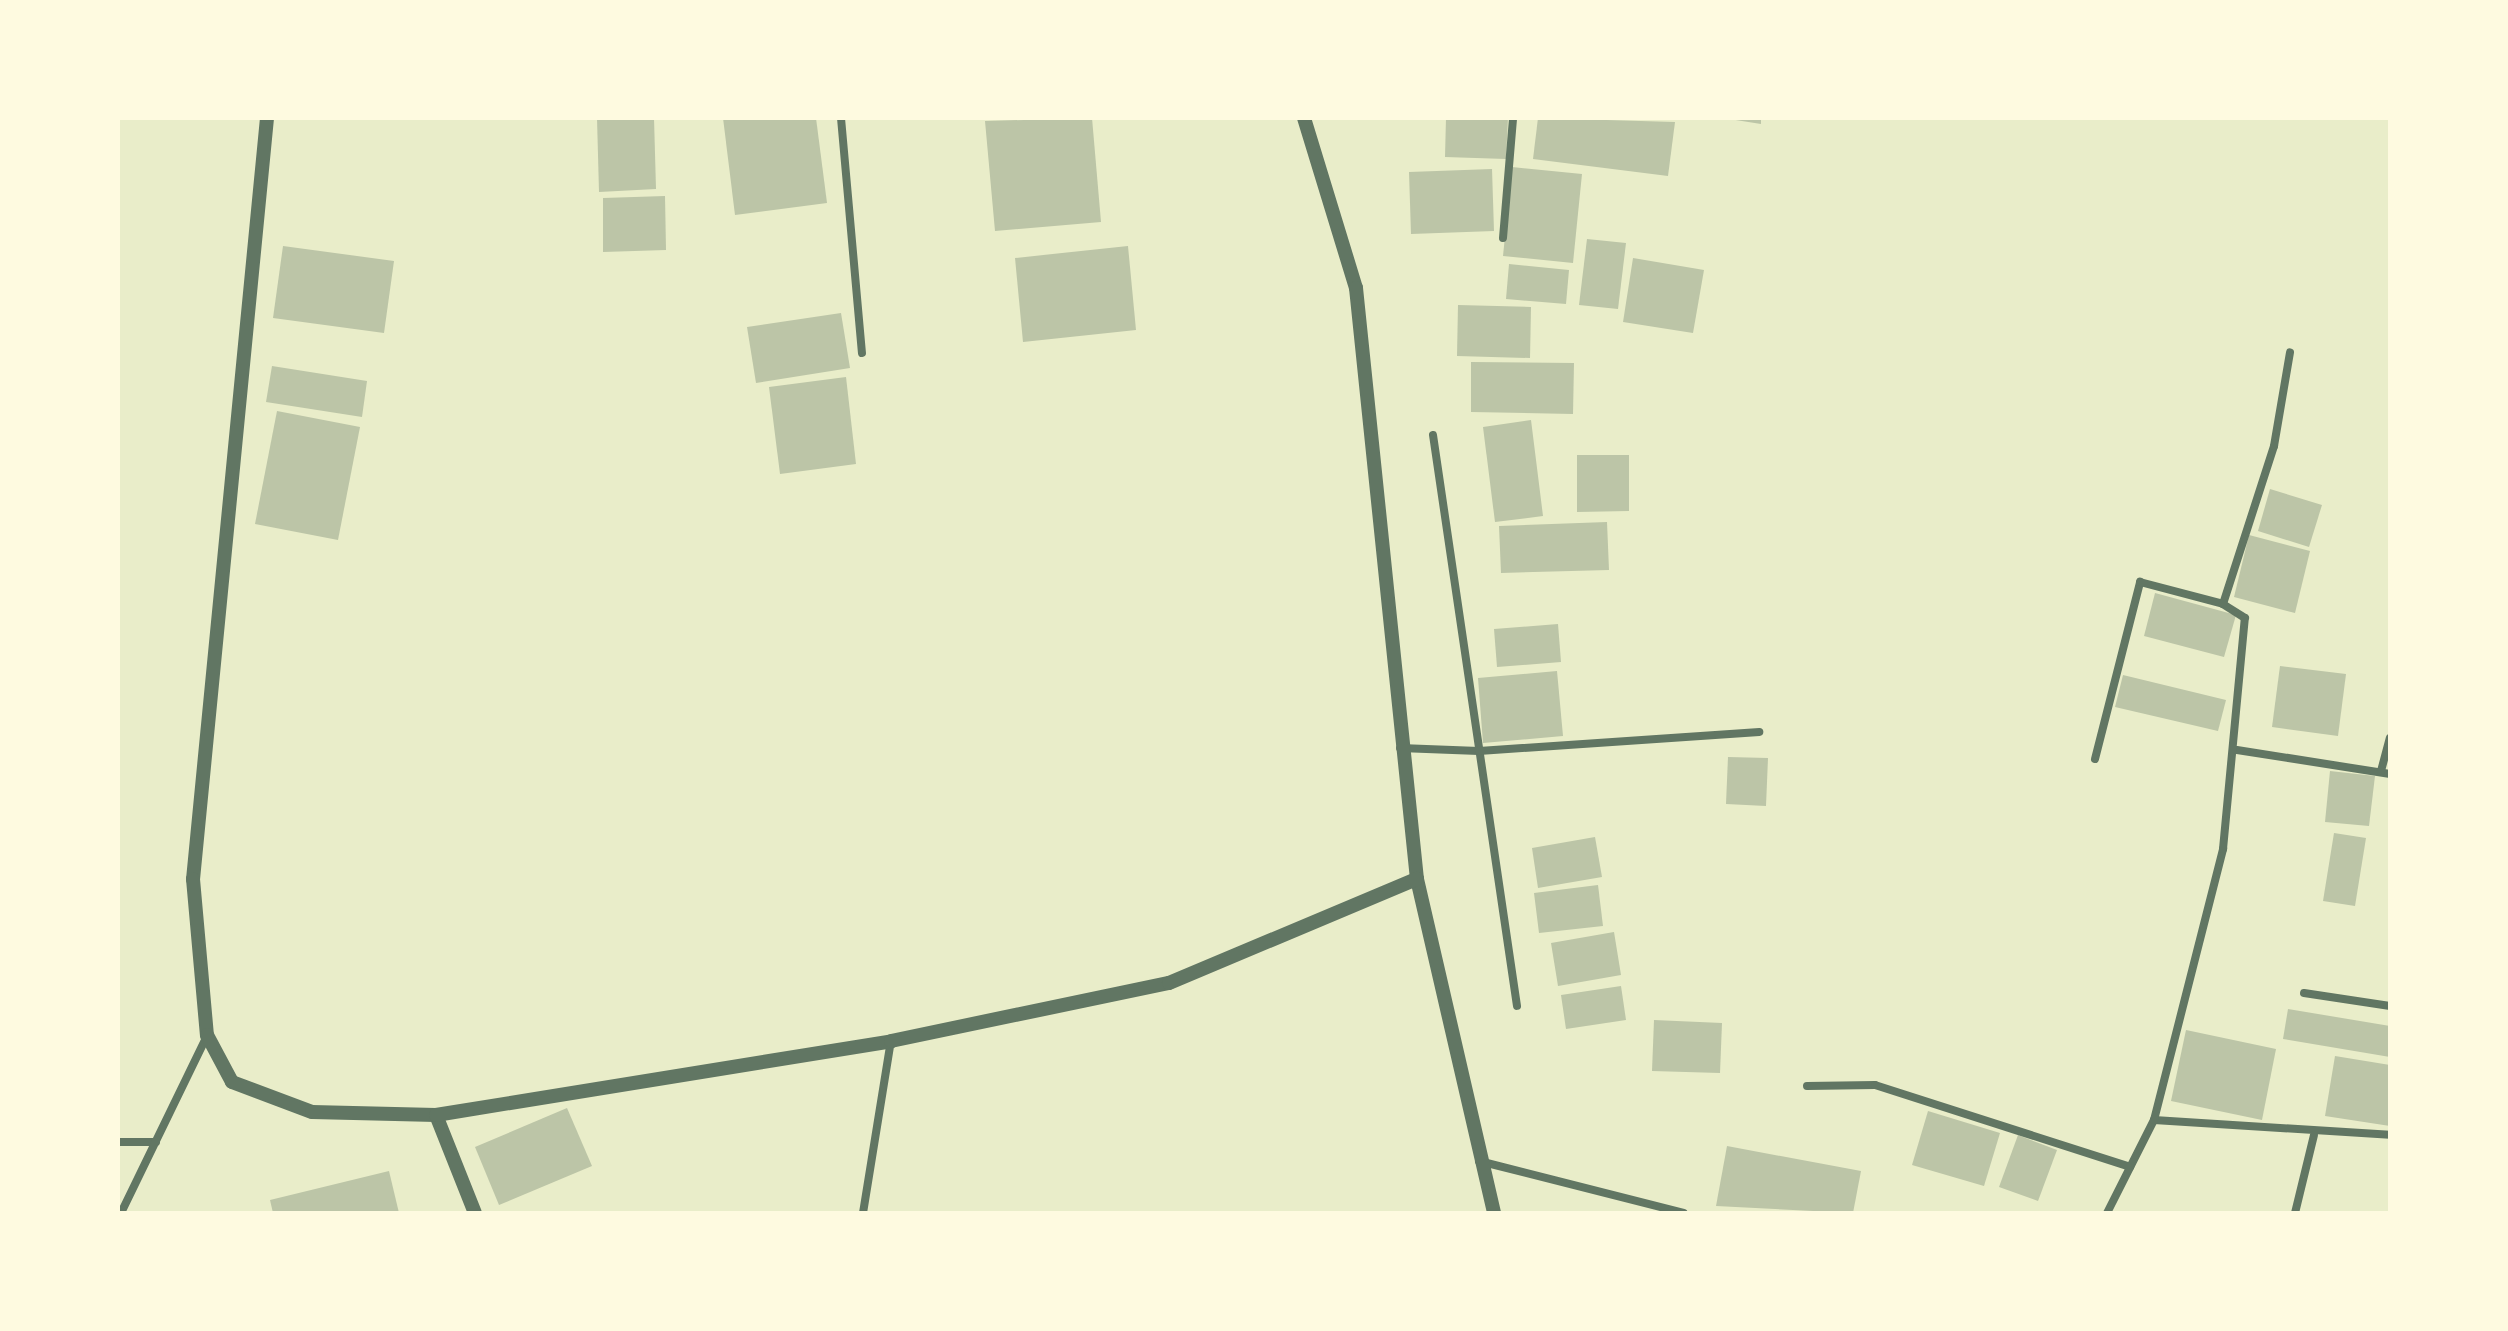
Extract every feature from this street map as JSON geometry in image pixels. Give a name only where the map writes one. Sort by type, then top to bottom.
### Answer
[{"type":"street","points":[[267,118],[193,879],[207,1035],[232,1082],[312,1112],[436,1115],[891,1041],[1169,983],[1417,879]]},
{"type":"street","points":[[841,118],[862,353]]},
{"type":"street","points":[[1304,118],[1356,288],[1399,748],[1417,879],[1478,1160],[1494,1213]]},
{"type":"street","points":[[1503,238],[1513,118]]},
{"type":"street","points":[[2223,604],[2274,446],[2290,352]]},
{"type":"street","points":[[1433,435],[1517,1006]]},
{"type":"street","points":[[2095,759],[2140,582],[2223,604],[2245,618],[2237,750],[2223,849],[2154,1120],[2107,1213]]},
{"type":"street","points":[[1399,748],[1479,751],[1759,732]]},
{"type":"street","points":[[2237,750],[2385,772],[2390,738]]},
{"type":"street","points":[[2304,993],[2390,1006]]},
{"type":"street","points":[[121,1213],[207,1035]]},
{"type":"street","points":[[863,1213],[891,1041]]},
{"type":"street","points":[[1807,1086],[1875,1085],[2130,1167]]},
{"type":"street","points":[[436,1115],[475,1213]]},
{"type":"street","points":[[2154,1120],[2314,1135],[2390,1135]]},
{"type":"street","points":[[2295,1213],[2314,1135]]},
{"type":"street","points":[[118,1142],[156,1142]]},
{"type":"street","points":[[1478,1160],[1684,1213]]},
{"type":"building","points":[[597,118],[654,118],[656,189],[599,192]]},
{"type":"building","points":[[723,118],[816,118],[827,203],[735,215]]},
{"type":"building","points":[[1092,118],[1101,222],[995,231],[985,121]]},
{"type":"building","points":[[1446,118],[1508,118],[1506,159],[1445,157]]},
{"type":"building","points":[[1538,118],[1675,122],[1668,176],[1533,159]]},
{"type":"building","points":[[1723,118],[1761,118],[1761,124]]},
{"type":"building","points":[[1512,167],[1582,174],[1573,263],[1503,256]]},
{"type":"building","points":[[1492,169],[1494,231],[1411,234],[1409,172]]},
{"type":"building","points":[[665,196],[666,250],[603,252],[603,198]]},
{"type":"building","points":[[1587,239],[1626,243],[1618,309],[1579,305]]},
{"type":"building","points":[[283,246],[394,261],[384,333],[273,318]]},
{"type":"building","points":[[1128,246],[1136,330],[1023,342],[1015,258]]},
{"type":"building","points":[[1633,258],[1704,270],[1693,333],[1623,322]]},
{"type":"building","points":[[1509,264],[1569,270],[1566,304],[1506,299]]},
{"type":"building","points":[[1458,305],[1531,307],[1530,358],[1457,356]]},
{"type":"building","points":[[841,313],[850,368],[756,383],[747,327]]},
{"type":"building","points":[[1471,362],[1574,363],[1573,414],[1471,412]]},
{"type":"building","points":[[272,366],[367,381],[362,417],[266,402]]},
{"type":"building","points":[[846,377],[856,464],[780,474],[769,387]]},
{"type":"building","points":[[277,411],[360,427],[338,540],[255,524]]},
{"type":"building","points":[[1531,420],[1543,516],[1495,522],[1483,427]]},
{"type":"building","points":[[1577,455],[1629,455],[1629,511],[1577,512]]},
{"type":"building","points":[[2270,489],[2322,505],[2309,547],[2258,531]]},
{"type":"building","points":[[1607,522],[1609,570],[1501,573],[1499,526]]},
{"type":"building","points":[[2249,535],[2310,551],[2295,613],[2234,597]]},
{"type":"building","points":[[2155,593],[2236,615],[2224,657],[2144,636]]},
{"type":"building","points":[[1558,624],[1561,662],[1497,667],[1494,629]]},
{"type":"building","points":[[2280,666],[2346,674],[2338,736],[2272,727]]},
{"type":"building","points":[[1557,671],[1563,736],[1483,743],[1478,678]]},
{"type":"building","points":[[2123,675],[2226,700],[2218,731],[2115,707]]},
{"type":"building","points":[[1728,757],[1768,758],[1766,806],[1726,804]]},
{"type":"building","points":[[2330,771],[2375,776],[2369,826],[2325,822]]},
{"type":"building","points":[[2334,833],[2366,838],[2355,906],[2323,901]]},
{"type":"building","points":[[1595,837],[1602,877],[1538,888],[1532,848]]},
{"type":"building","points":[[1598,885],[1603,926],[1539,933],[1534,893]]},
{"type":"building","points":[[1614,932],[1621,975],[1558,986],[1551,943]]},
{"type":"building","points":[[1621,986],[1626,1020],[1566,1029],[1561,995]]},
{"type":"building","points":[[2288,1009],[2390,1026],[2390,1057],[2283,1039]]},
{"type":"building","points":[[1654,1020],[1722,1023],[1720,1073],[1652,1071]]},
{"type":"building","points":[[2186,1030],[2276,1049],[2262,1120],[2171,1101]]},
{"type":"building","points":[[2335,1056],[2390,1065],[2390,1126],[2325,1116]]},
{"type":"building","points":[[567,1108],[592,1166],[499,1205],[475,1147]]},
{"type":"building","points":[[1928,1111],[2000,1133],[1984,1186],[1912,1165]]},
{"type":"building","points":[[2018,1135],[2057,1150],[2038,1201],[1999,1187]]},
{"type":"building","points":[[1727,1146],[1861,1171],[1853,1213],[1716,1206]]},
{"type":"building","points":[[389,1171],[399,1213],[273,1213],[270,1200]]}]
